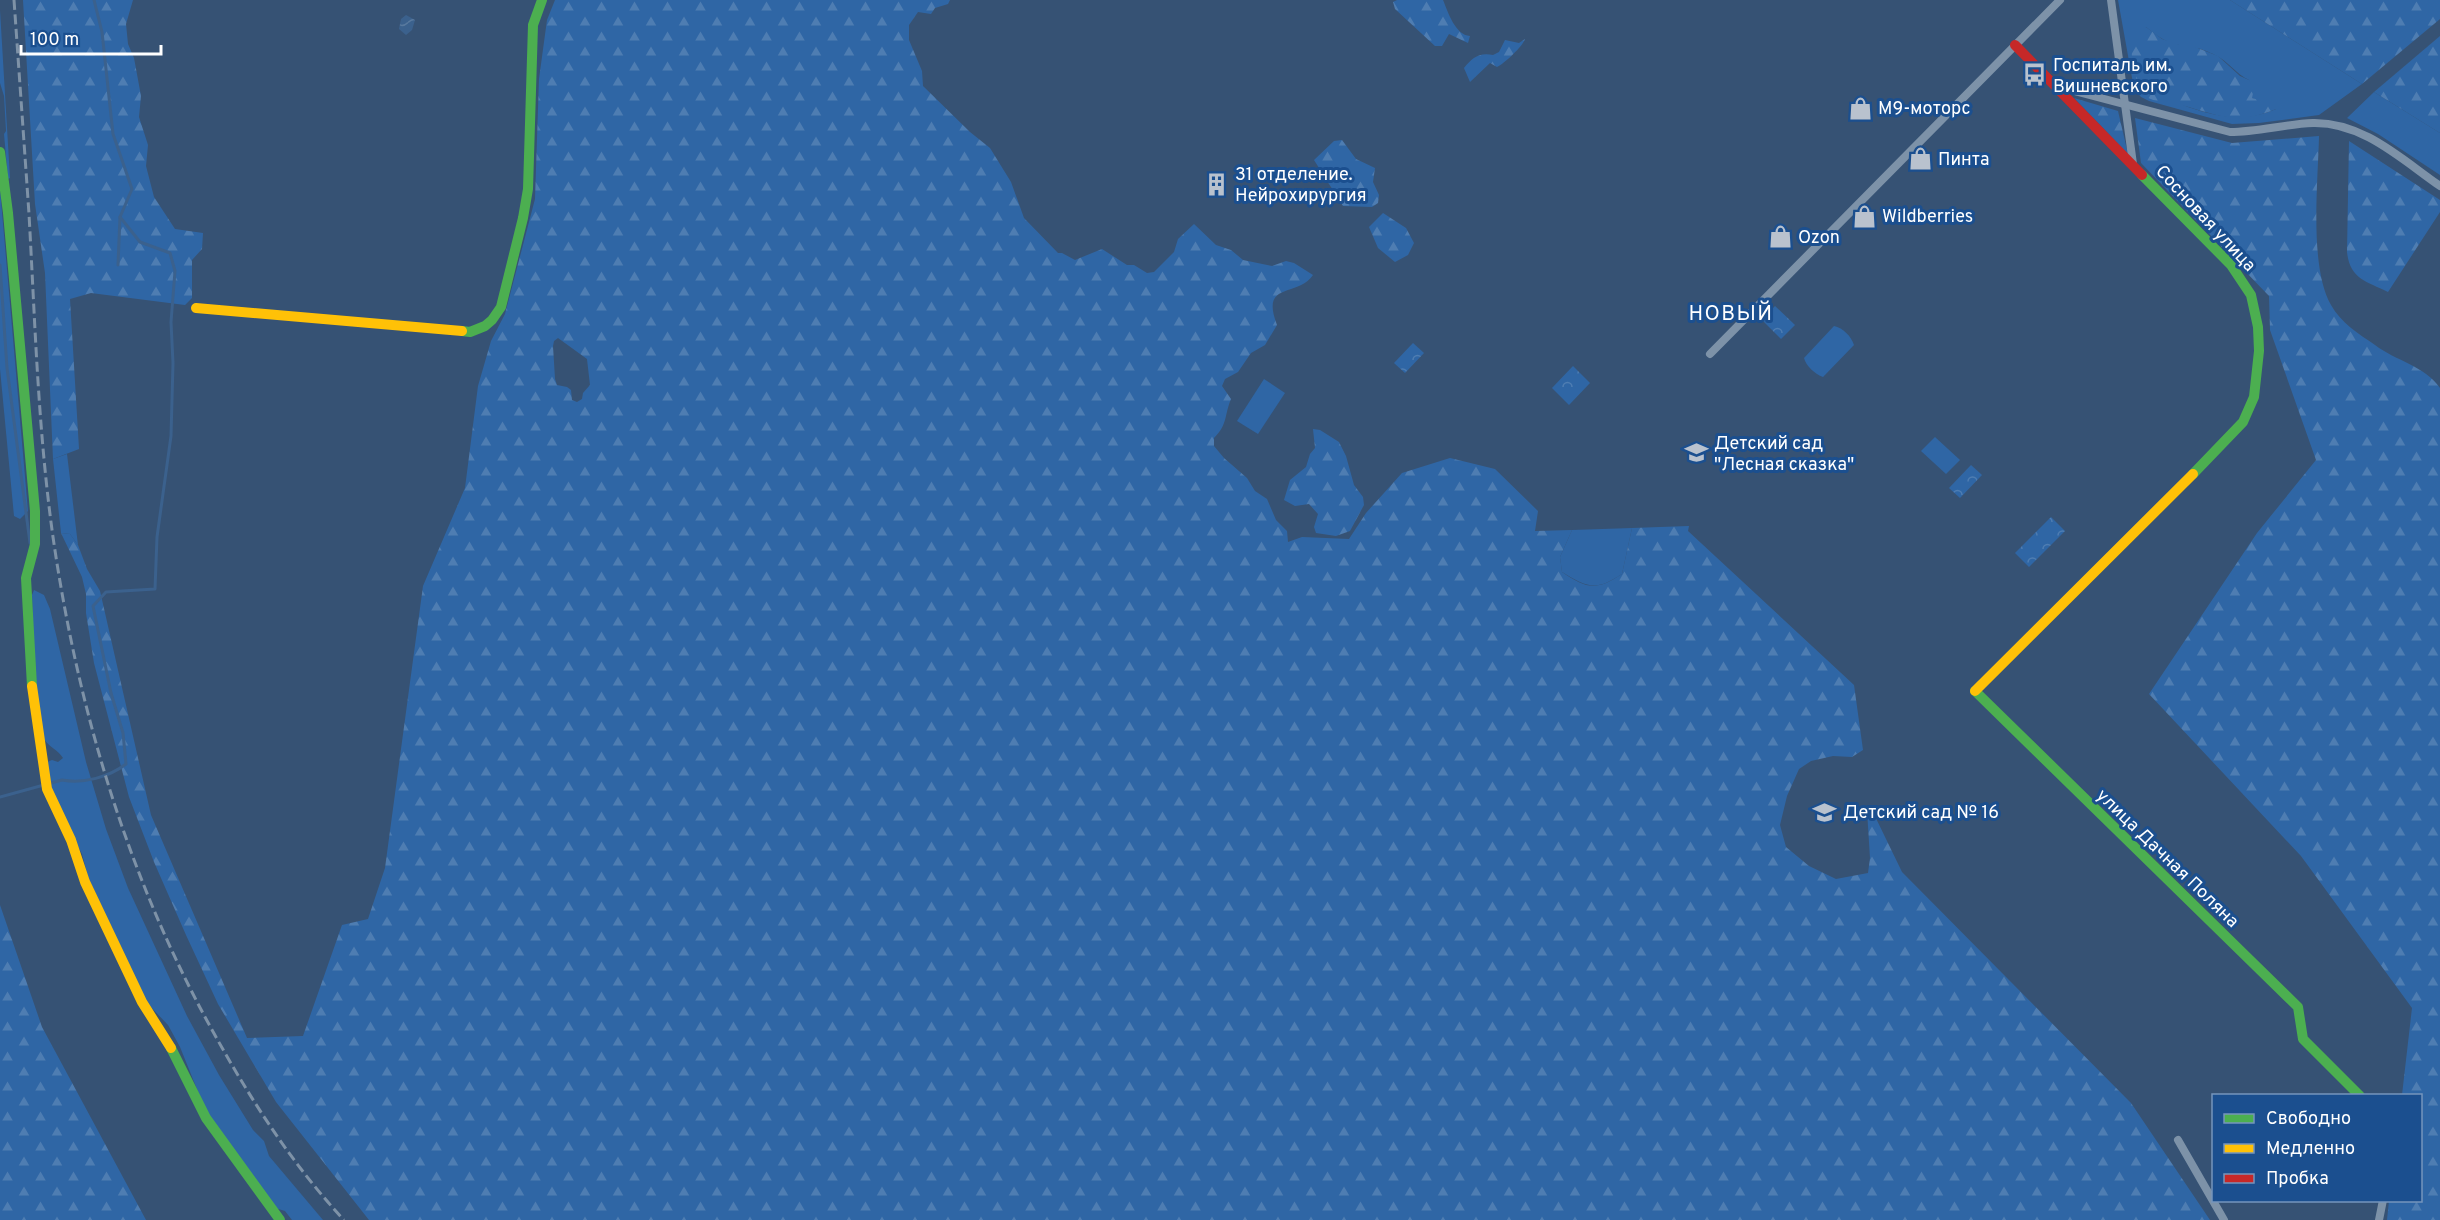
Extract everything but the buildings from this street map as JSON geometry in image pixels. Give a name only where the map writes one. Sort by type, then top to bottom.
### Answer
[{"type":"street","points":[[196,308],[470,332],[487,326],[496,317],[501,307],[523,218],[530,154],[533,26],[542,0]]},
{"type":"street","points":[[1710,354],[2060,0]]},
{"type":"street","points":[[2111,0],[2133,164]]},
{"type":"street","name":"Сосновая улица","points":[[2013,653],[2149,520],[2243,422],[2254,397],[2259,351],[2258,327],[2251,295],[2231,265],[2059,87],[2015,45]]},
{"type":"street","points":[[2059,87],[2230,132],[2253,132],[2313,123],[2350,129],[2368,136],[2440,186]]},
{"type":"street","points":[[0,152],[9,216],[35,511],[35,544],[26,578],[33,698],[46,789],[71,840],[85,882],[142,1002],[174,1052],[206,1118],[280,1220]]},
{"type":"street","name":"улица Дачная Поляна","points":[[2013,653],[1974,692],[2298,1007],[2303,1039],[2359,1094]]},
{"type":"street","points":[[2178,1140],[2212,1199]]},
{"type":"street","points":[[2214,1202],[2224,1220]]},
{"type":"street","points":[[2379,1220],[2383,1202]]},
{"type":"green space","points":[[23,0],[133,0],[126,24],[128,44],[134,58],[141,96],[139,117],[148,145],[146,166],[154,197],[175,229],[203,233],[202,249],[192,260],[192,298],[185,305],[91,293],[70,299],[79,449],[53,459],[45,273],[35,204]]},
{"type":"green space","points":[[555,0],[950,0],[948,4],[935,8],[931,14],[918,12],[909,25],[909,40],[922,71],[923,86],[970,132],[990,148],[1011,182],[1024,218],[1058,253],[1075,260],[1102,249],[1127,265],[1134,265],[1147,273],[1154,272],[1174,252],[1178,239],[1194,224],[1216,245],[1231,250],[1243,260],[1272,266],[1286,261],[1294,263],[1313,275],[1306,282],[1277,296],[1273,302],[1273,311],[1277,325],[1265,345],[1251,353],[1238,372],[1225,379],[1222,386],[1231,399],[1224,424],[1214,438],[1214,446],[1224,458],[1247,478],[1255,491],[1267,499],[1276,520],[1287,531],[1288,542],[1302,537],[1349,539],[1366,513],[1402,473],[1450,458],[1495,469],[1538,511],[1535,531],[1572,530],[1560,557],[1562,572],[1585,585],[1605,583],[1622,574],[1632,528],[1689,526],[1688,531],[1854,685],[1863,750],[1852,757],[1833,756],[1811,761],[1799,769],[1787,796],[1780,825],[1786,847],[1809,866],[1836,879],[1868,873],[1870,858],[1867,810],[1870,806],[1902,872],[2131,1103],[2210,1220],[369,1220],[276,1102],[218,1004],[186,935],[129,797],[94,663],[82,577],[61,533],[70,534],[78,545],[87,569],[100,591],[151,815],[247,1038],[303,1036],[342,925],[368,919],[385,868],[423,586],[465,488],[478,386],[491,341],[505,314],[535,199],[539,79],[547,20]],"holes":[[[558,338],[587,359],[590,385],[583,393],[582,399],[577,402],[572,400],[571,390],[557,385],[554,341]]]},
{"type":"green space","points":[[1397,0],[1443,0],[1456,27],[1460,32],[1470,36],[1468,43],[1449,34],[1442,46],[1435,46],[1395,9],[1393,2]]},
{"type":"green space","points":[[2118,0],[2230,0],[2362,84],[2319,115],[2232,124],[2149,101],[2141,97],[2134,89]],"holes":[[[2146,27],[2170,42],[2201,49],[2220,58],[2249,80],[2252,98],[2276,109],[2258,115],[2223,116],[2206,113],[2138,86],[2132,49]]]},
{"type":"green space","points":[[2230,0],[2440,0],[2440,19],[2362,84]]},
{"type":"green space","points":[[0,10],[10,178],[8,179],[4,134],[6,131],[4,96],[0,83]]},
{"type":"green space","points":[[2146,27],[2162,39],[2180,45],[2190,45],[2218,56],[2240,76],[2249,80],[2254,88],[2252,98],[2262,101],[2271,99],[2276,103],[2276,109],[2238,118],[2217,115],[2145,96],[2136,78],[2131,44],[2136,33]]},
{"type":"green space","points":[[2440,36],[2440,133],[2374,92]]},
{"type":"green space","points":[[1525,39],[1504,62],[1497,67],[1490,63],[1470,82],[1464,68],[1473,59],[1480,55],[1493,55],[1499,52],[1505,40],[1519,43]]},
{"type":"green space","points":[[2374,92],[2440,133],[2440,175],[2378,134],[2347,118]]},
{"type":"green space","points":[[2074,98],[2118,111],[2128,154]]},
{"type":"green space","points":[[2135,118],[2232,143],[2319,136],[2317,247],[2324,289],[2331,305],[2345,323],[2383,351],[2426,374],[2440,388],[2440,1220],[2387,1220],[2389,1202],[2422,1202],[2422,1094],[2402,1094],[2412,1008],[2301,856],[2149,694],[2257,533],[2316,460],[2270,330],[2269,296],[2141,163]]},
{"type":"green space","points":[[1342,140],[1356,159],[1375,168],[1373,182],[1379,195],[1378,203],[1372,207],[1343,206],[1314,160],[1334,141]]},
{"type":"green space","points":[[2349,141],[2440,200],[2440,212],[2388,292],[2360,278],[2355,274],[2349,261],[2347,252]]},
{"type":"green space","points":[[0,189],[28,511],[20,519],[14,516],[0,369]]},
{"type":"green space","points":[[1383,213],[1406,228],[1414,243],[1408,255],[1395,262],[1378,248],[1369,227]]},
{"type":"green space","points":[[1775,306],[1795,325],[1781,339],[1762,320]]},
{"type":"green space","points":[[1834,326],[1846,333],[1854,345],[1823,377],[1811,369],[1804,358]]},
{"type":"green space","points":[[1413,343],[1424,353],[1405,373],[1394,363]]},
{"type":"green space","points":[[1573,366],[1590,383],[1569,405],[1552,388]]},
{"type":"green space","points":[[1264,379],[1285,393],[1258,434],[1237,421]]},
{"type":"green space","points":[[1313,429],[1320,430],[1339,442],[1346,456],[1354,485],[1363,497],[1364,505],[1350,531],[1336,536],[1316,533],[1314,527],[1318,514],[1309,504],[1295,506],[1284,500],[1290,480],[1306,467],[1310,454],[1315,448]]},
{"type":"green space","points":[[1935,437],[1960,460],[1946,474],[1921,451]]},
{"type":"green space","points":[[67,454],[78,545],[70,534],[61,533],[53,459]]},
{"type":"green space","points":[[1971,465],[1982,475],[1960,498],[1949,488]]},
{"type":"green space","points":[[2051,517],[2065,531],[2029,567],[2015,553]]},
{"type":"green space","points":[[1632,528],[1622,574],[1605,583],[1592,585],[1562,572],[1560,557],[1572,530]]},
{"type":"green space","points":[[34,590],[44,595],[50,609],[86,762],[106,829],[128,888],[187,1016],[219,1075],[253,1130],[264,1141],[269,1156],[323,1220],[292,1220],[285,1211],[275,1208],[207,1114],[180,1047],[168,1025],[147,1003],[88,877],[82,854],[49,788],[47,762],[52,760],[58,762],[63,758],[44,739],[38,714],[32,595]]},
{"type":"green space","points":[[0,905],[42,1027],[146,1220],[0,1220]]},
{"type":"water","points":[[406,15],[415,20],[412,30],[406,35],[399,29],[401,19]]},
{"type":"waterway","points":[[94,0],[102,32],[113,134],[132,189],[120,217],[118,265]]},
{"type":"waterway","points":[[0,797],[62,780],[79,781],[96,778],[112,773],[126,764],[123,733],[111,693],[93,606],[106,592],[155,589],[157,537],[171,436],[173,363],[171,322],[175,271],[170,253],[140,242],[120,217]]},
{"type":"waterway","points":[[0,265],[7,368],[30,543]]},
{"type":"railway","points":[[14,0],[48,497],[63,599],[91,723],[128,844],[176,960],[205,1017],[235,1071],[268,1123],[304,1173],[344,1220]]},
{"type":"traffic: fast","points":[[462,331],[470,332],[485,326],[501,307],[523,218],[528,189],[533,25],[542,0]]},
{"type":"traffic: fast","points":[[0,152],[8,213],[35,511],[35,544],[26,578],[32,686]]},
{"type":"traffic: fast","points":[[2142,175],[2231,265],[2251,295],[2258,327],[2259,351],[2254,397],[2243,422],[2193,474]]},
{"type":"traffic: fast","points":[[1975,691],[2298,1007],[2303,1039],[2358,1094]]},
{"type":"traffic: fast","points":[[171,1048],[206,1118],[280,1220]]},
{"type":"traffic: slow","points":[[196,308],[462,331]]},
{"type":"traffic: slow","points":[[1975,691],[2193,474]]},
{"type":"traffic: slow","points":[[32,686],[47,789],[71,840],[85,882],[142,1002],[171,1048]]},
{"type":"traffic: jam","points":[[2015,45],[2142,175]]},
{"type":"place","name":"Госпиталь им. Вишневского","points":[[2035,75]]},
{"type":"place","name":"М9-моторс","points":[[1860,108]]},
{"type":"place","name":"Пинта","points":[[1920,159]]},
{"type":"place","name":"31 отделение. Нейрохирургия","points":[[1217,184]]},
{"type":"place","name":"Wildberries","points":[[1864,216]]},
{"type":"place","name":"Ozon","points":[[1780,237]]},
{"type":"place","name":"Детский сад \"Лесная сказка\"","points":[[1696,453]]},
{"type":"place","name":"Детский сад № 16","points":[[1825,812]]},
{"type":"district","name":"НОВЫЙ","points":[[1731,313]]}]
